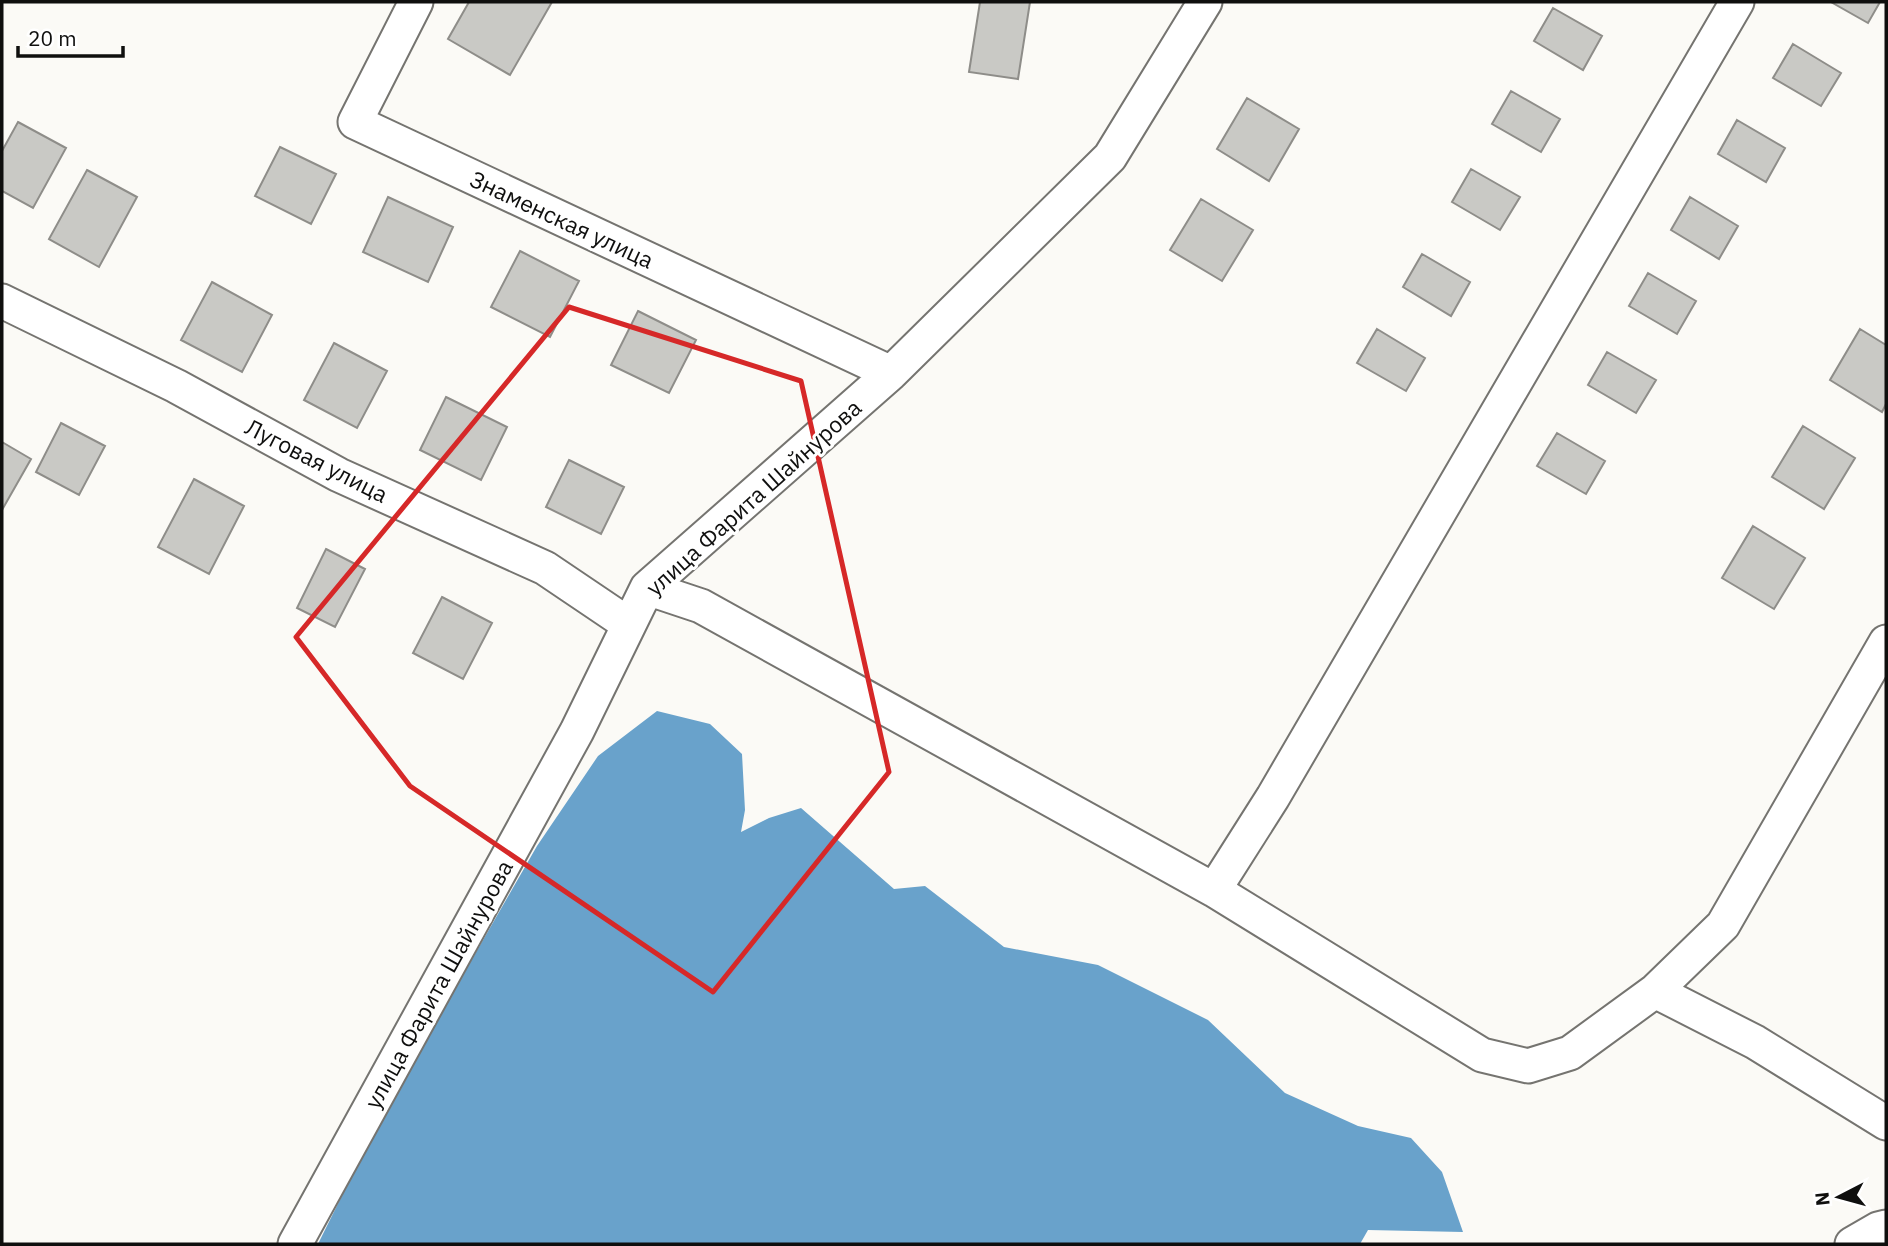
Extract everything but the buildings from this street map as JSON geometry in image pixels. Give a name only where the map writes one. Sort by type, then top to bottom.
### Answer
[{"type":"street","name":"Знаменская улица","points":[[416,2],[355,122],[891,373]]},
{"type":"street","name":"улица Фарита Шайнурова","points":[[295,1244],[576,731],[647,588],[891,373],[1110,157],[1205,2]]},
{"type":"street","points":[[1214,890],[1273,797],[1737,2]]},
{"type":"street","name":"Луговая улица","points":[[2,301],[176,386],[339,475],[545,568],[628,624]]},
{"type":"street","points":[[647,588],[701,606],[1214,890],[1482,1055],[1528,1066],[1570,1052],[1655,991],[1723,925],[1886,642]]},
{"type":"street","points":[[1655,991],[1755,1042],[1886,1123]]},
{"type":"street","points":[[1852,1244],[1886,1227]]},
{"type":"highlighted area","points":[[569,307],[801,381],[889,772],[713,992],[410,786],[296,637]]},
{"type":"water","points":[[657,711],[710,724],[742,754],[745,810],[741,832],[769,818],[801,808],[894,889],[925,886],[1004,947],[1098,965],[1208,1020],[1285,1093],[1358,1126],[1411,1138],[1442,1172],[1463,1232],[1368,1230],[1360,1244],[318,1244],[378,1123],[537,846],[598,756]]}]
